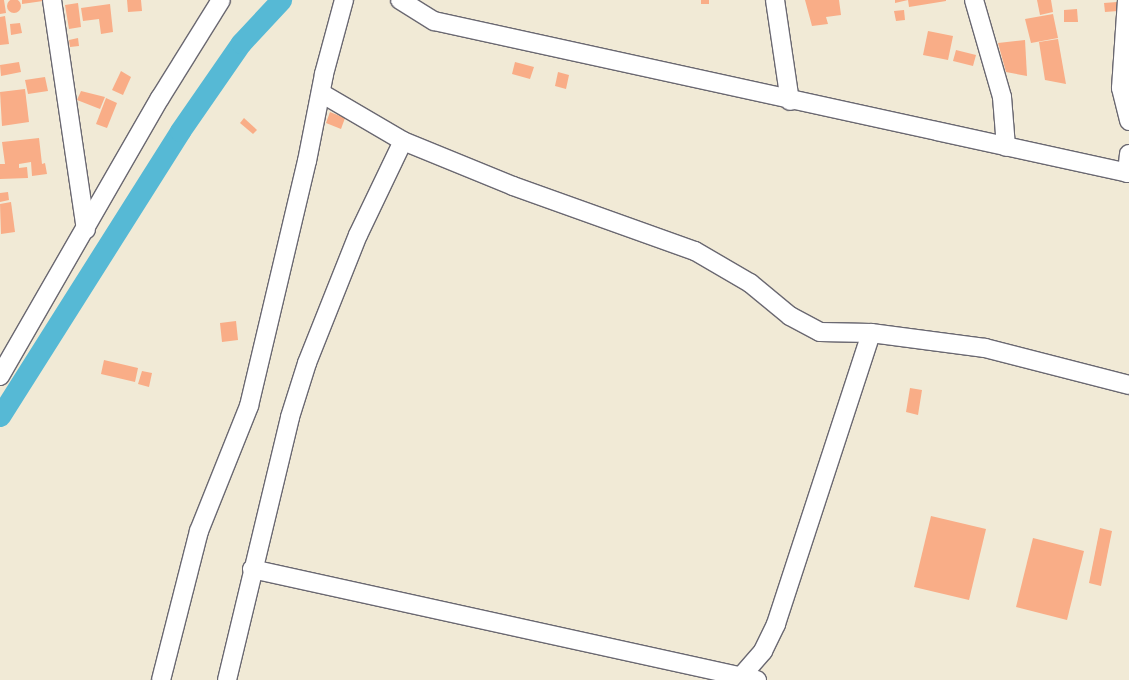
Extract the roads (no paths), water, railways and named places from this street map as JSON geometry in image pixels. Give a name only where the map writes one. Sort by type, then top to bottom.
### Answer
[{"type":"street","points":[[52,0],[86,229]]},
{"type":"street","points":[[0,376],[160,98],[221,0]]},
{"type":"street","points":[[162,680],[199,531],[249,406],[344,0]]},
{"type":"street","points":[[400,0],[434,21],[1006,148],[1128,173],[1129,154]]},
{"type":"street","points":[[775,0],[790,101]]},
{"type":"street","points":[[974,0],[1002,97],[1006,148]]},
{"type":"street","points":[[1127,0],[1120,88],[1129,121]]},
{"type":"street","points":[[321,93],[403,141],[513,186],[695,251],[750,283],[790,316],[820,332],[871,333],[985,348],[1129,385]]},
{"type":"street","points":[[227,680],[252,569],[307,363],[358,235],[403,141]]},
{"type":"street","points":[[739,678],[764,651],[776,624],[871,333]]},
{"type":"street","points":[[252,569],[739,678],[757,680]]},
{"type":"waterway","points":[[0,416],[180,131],[241,43],[281,0]]}]
